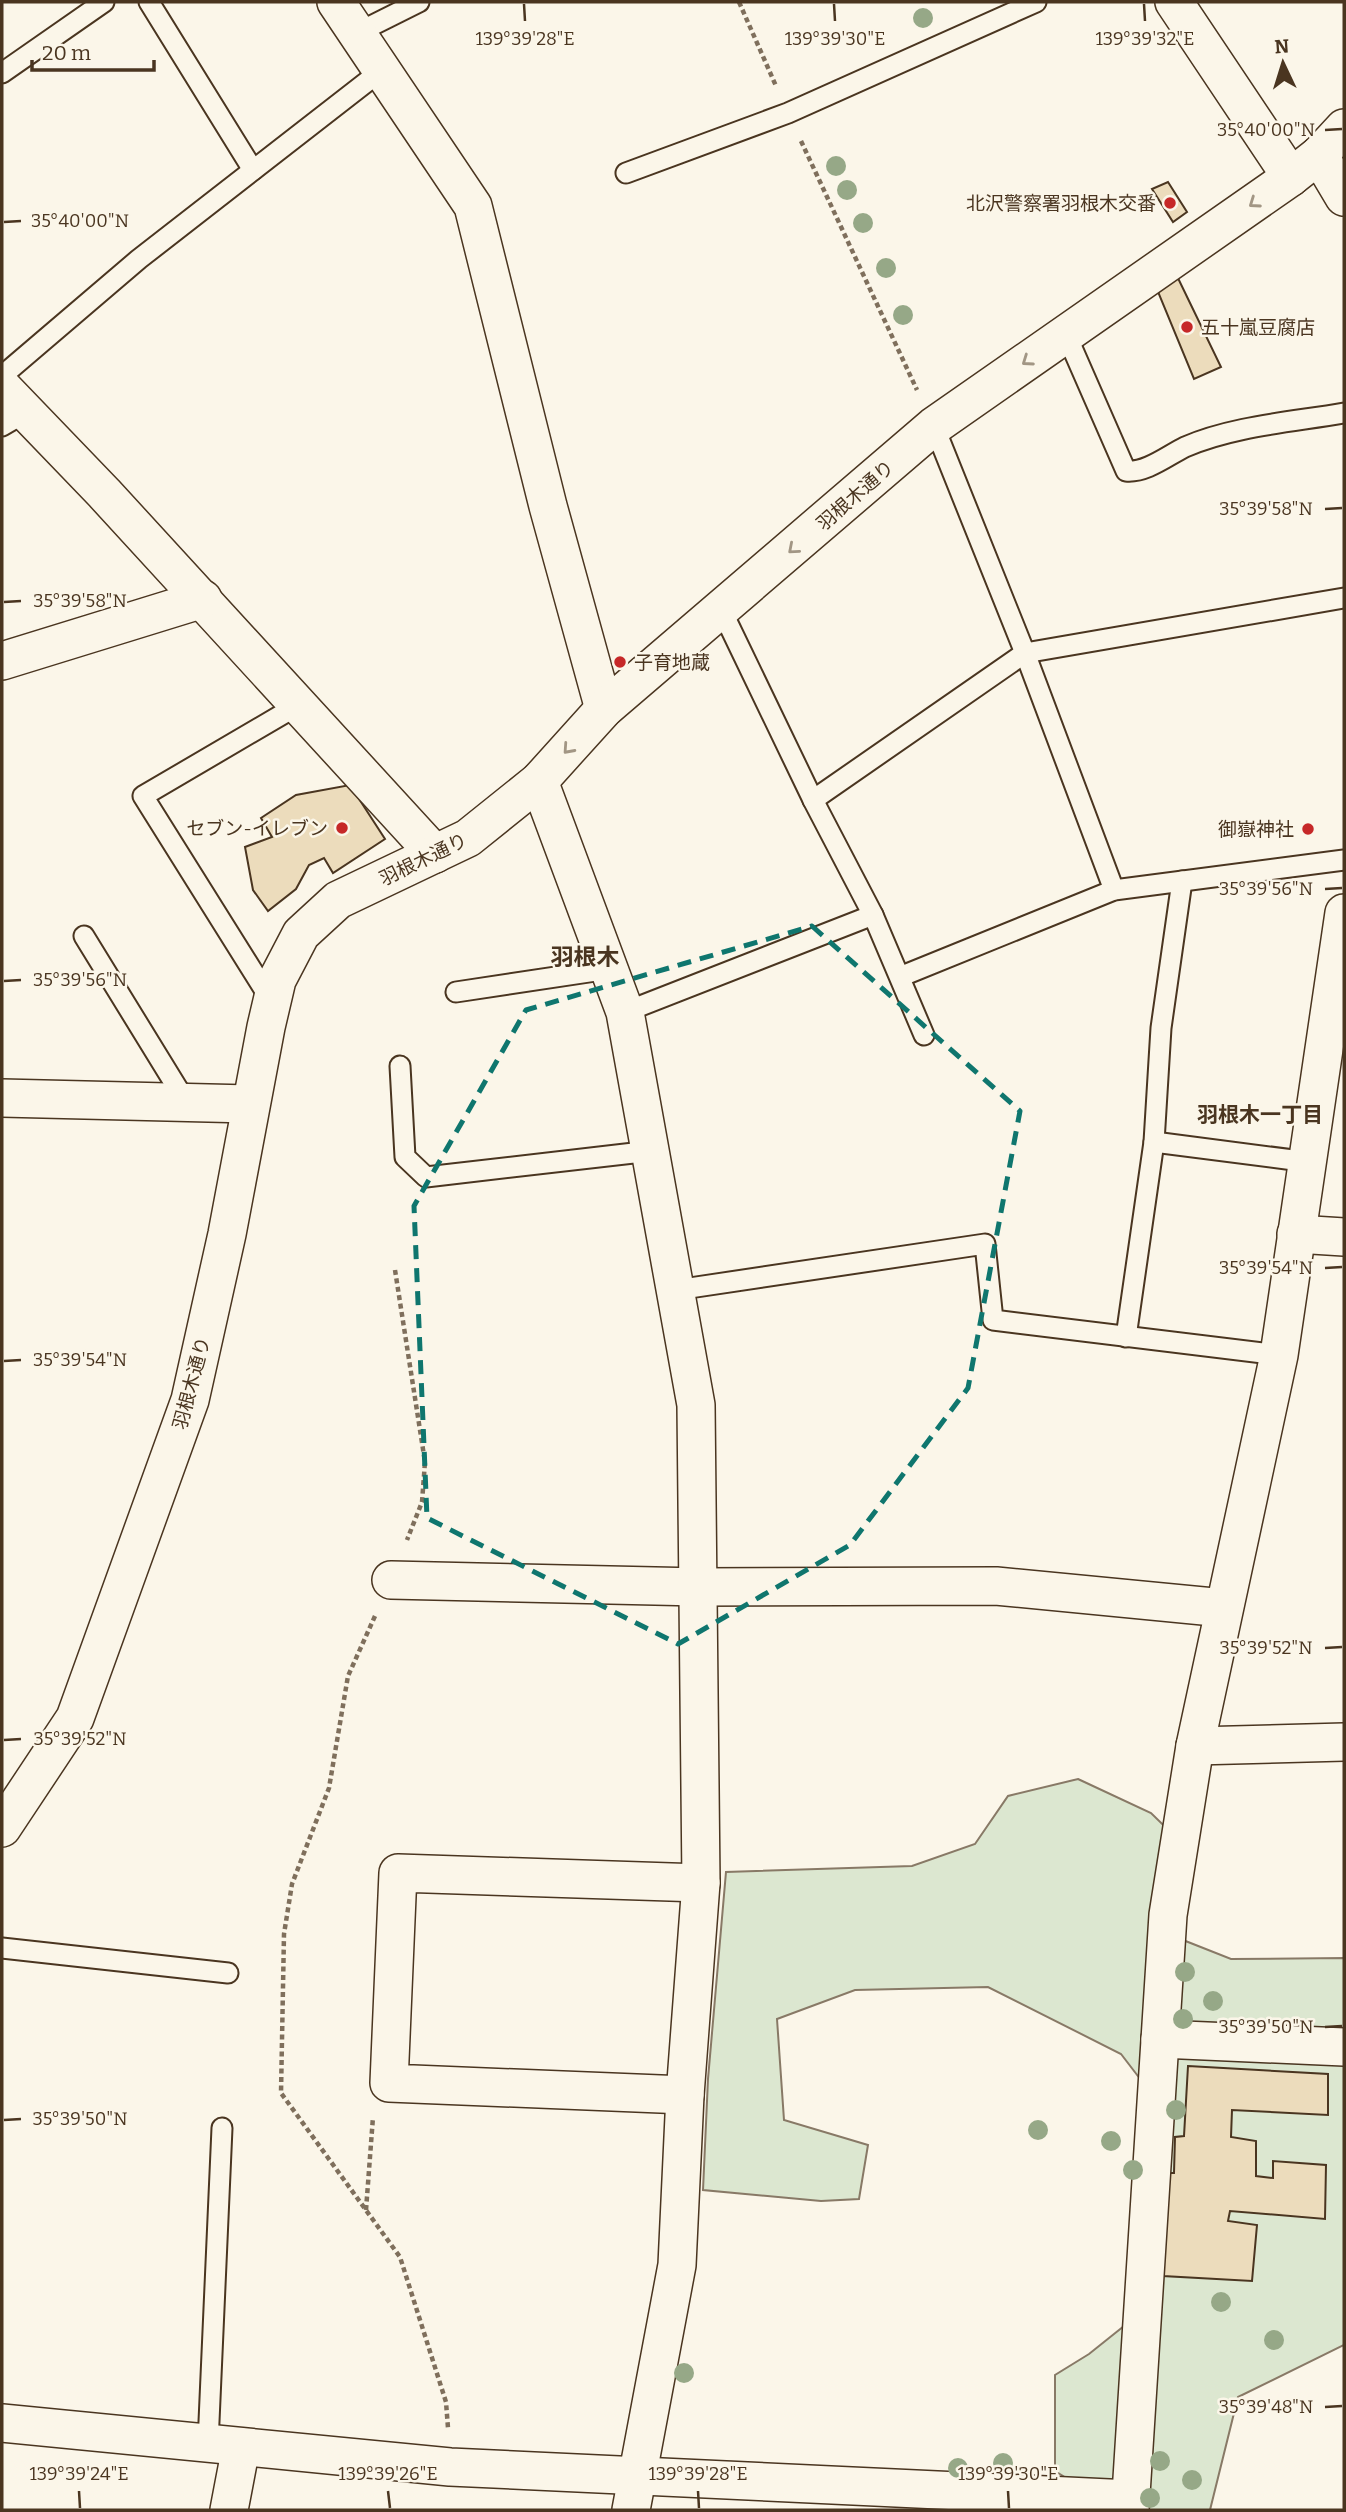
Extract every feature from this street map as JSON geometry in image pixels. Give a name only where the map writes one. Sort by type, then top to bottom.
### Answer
[{"type":"street","points":[[336,2],[473,206],[548,506],[604,709]]},
{"type":"street","points":[[1174,2],[1305,166],[1344,197]]},
{"type":"street","name":"羽根木通り","points":[[2,1828],[75,1718],[190,1400],[228,1234],[250,1104],[277,980],[301,934],[338,900],[468,838],[539,781],[604,709],[722,611],[934,426],[1305,166],[1344,128]]},
{"type":"street","points":[[10,409],[203,600],[435,854]]},
{"type":"street","points":[[2,661],[203,600]]},
{"type":"street","points":[[539,781],[625,1012],[696,1405],[701,1883],[685,2095],[677,2265],[634,2493]]},
{"type":"street","points":[[2,2423],[450,2467],[634,2493],[1130,2504],[1167,1915],[1195,1746],[1279,1355],[1344,913]]},
{"type":"street","points":[[2,1098],[250,1104]]},
{"type":"street","points":[[1296,1234],[1344,1237]]},
{"type":"street","points":[[391,1580],[700,1587],[996,1586],[1224,1608]]},
{"type":"street","points":[[1195,1746],[1344,1742]]},
{"type":"street","points":[[685,2095],[389,2083],[398,1873],[701,1883]]},
{"type":"street","points":[[1160,2039],[1344,2047]]},
{"type":"street","points":[[225,2445],[229,2510]]},
{"type":"lane","points":[[2,73],[104,2]]},
{"type":"lane","points":[[149,2],[253,170]]},
{"type":"lane","points":[[357,33],[419,2]]},
{"type":"lane","points":[[626,173],[788,113],[1035,2]]},
{"type":"lane","points":[[2,376],[139,259],[382,70]]},
{"type":"lane","points":[[1066,334],[1126,471],[1136,472],[1188,446],[1236,433],[1344,413]]},
{"type":"lane","points":[[934,426],[1025,653],[1114,890]]},
{"type":"lane","points":[[813,800],[1025,653],[1344,598]]},
{"type":"lane","points":[[722,611],[813,800],[902,975],[924,1035]]},
{"type":"lane","points":[[272,1002],[143,796],[300,704]]},
{"type":"lane","points":[[902,975],[1114,890],[1344,860]]},
{"type":"lane","points":[[1126,1337],[1154,1142],[1161,1028],[1182,881]]},
{"type":"lane","points":[[625,1012],[873,915]]},
{"type":"lane","points":[[84,936],[186,1102]]},
{"type":"lane","points":[[456,992],[609,969]]},
{"type":"lane","points":[[400,1066],[405,1157],[426,1177],[651,1151]]},
{"type":"lane","points":[[1154,1142],[1309,1161]]},
{"type":"lane","points":[[676,1290],[985,1244],[993,1320],[1279,1355]]},
{"type":"lane","points":[[2,1948],[228,1973]]},
{"type":"lane","points":[[222,2128],[225,2445]]},
{"type":"path","points":[[739,2],[934,426]]},
{"type":"path","points":[[366,2210],[374,2100],[389,2083]]},
{"type":"highlighted area","points":[[812,926],[1020,1111],[968,1388],[850,1545],[678,1644],[427,1518],[414,1206],[526,1010]]},
{"type":"green space","points":[[1078,1779],[1151,1813],[1192,1853],[1183,1940],[1231,1959],[1344,1958],[1344,2345],[1238,2397],[1210,2510],[1118,2510],[1055,2471],[1055,2375],[1089,2354],[1154,2302],[1144,2084],[1121,2054],[988,1987],[855,1990],[777,2019],[784,2120],[868,2145],[859,2199],[821,2201],[703,2190],[708,2079],[726,1872],[912,1866],[975,1844],[1008,1796]]},
{"type":"building","points":[[1168,182],[1187,212],[1173,222],[1152,189]]},
{"type":"building","points":[[1176,274],[1221,367],[1194,379],[1156,287]]},
{"type":"building","points":[[350,785],[385,839],[333,873],[324,858],[309,865],[296,889],[268,911],[253,890],[245,847],[272,837],[261,818],[296,795]]},
{"type":"building","points":[[1188,2066],[1328,2074],[1328,2115],[1232,2110],[1231,2137],[1256,2141],[1256,2176],[1273,2178],[1273,2161],[1326,2165],[1325,2219],[1230,2211],[1228,2221],[1257,2225],[1252,2281],[1163,2276],[1166,2173],[1174,2173],[1175,2137],[1184,2136]]},
{"type":"place","name":"北沢警察署羽根木交番","points":[[1170,203]]},
{"type":"place","name":"五十嵐豆腐店","points":[[1187,327]]},
{"type":"place","name":"子育地蔵","points":[[620,662]]},
{"type":"place","name":"セブン-イレブン","points":[[342,828]]},
{"type":"place","name":"御嶽神社","points":[[1308,829]]},
{"type":"district","name":"羽根木","points":[[585,957]]},
{"type":"district","name":"羽根木一丁目","points":[[1260,1115]]}]
